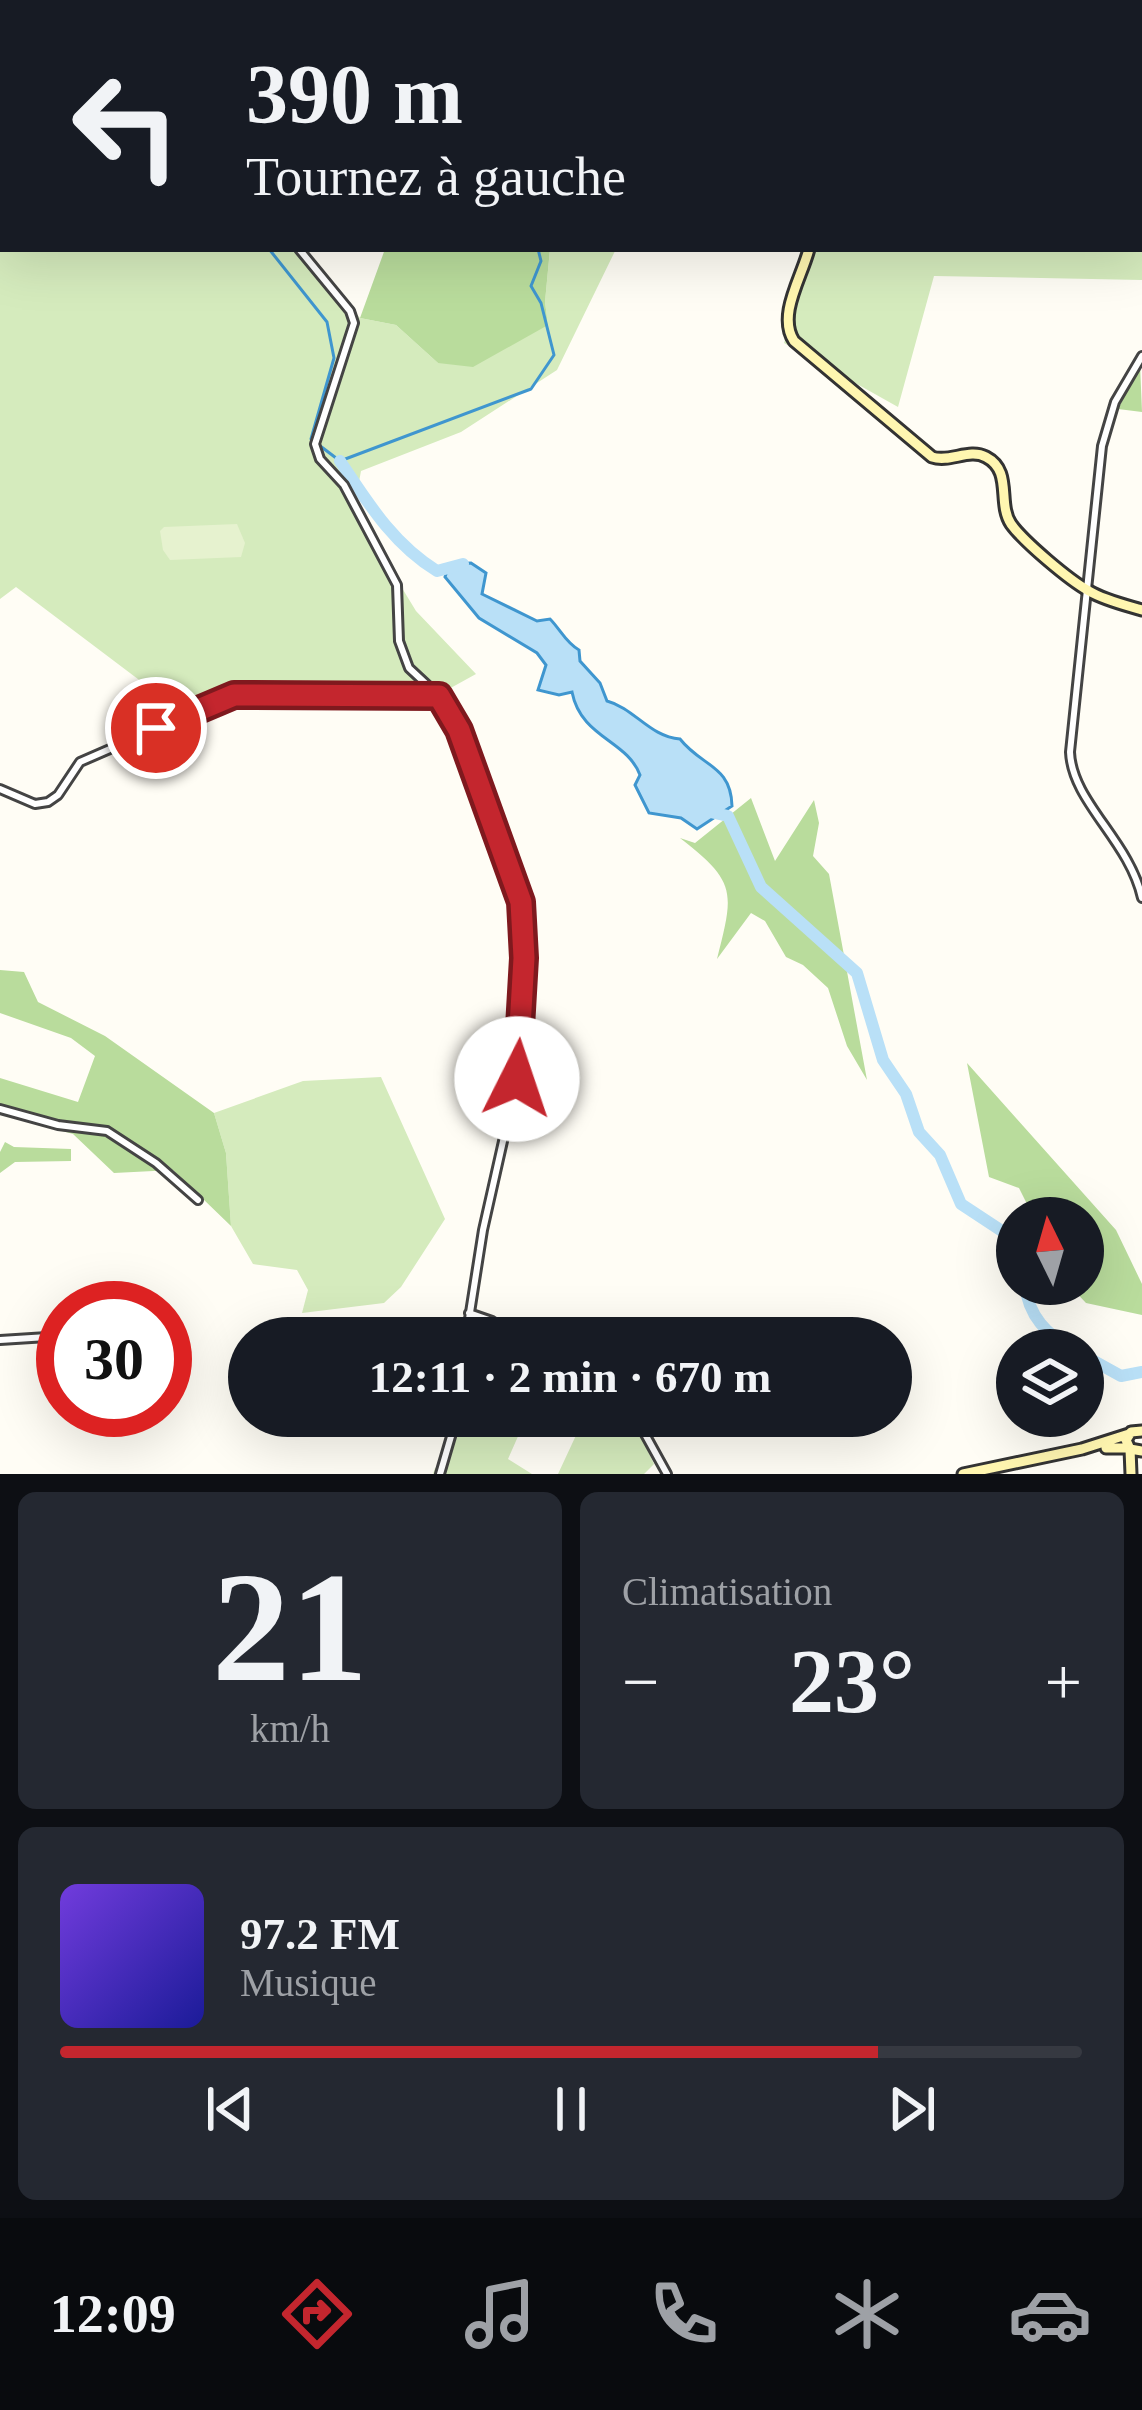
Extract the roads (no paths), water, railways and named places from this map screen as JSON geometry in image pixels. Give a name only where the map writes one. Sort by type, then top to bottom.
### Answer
[{"type":"street","points":[[301,252],[350,311],[353,323],[315,441],[320,459],[344,484],[397,586],[399,641],[410,668],[436,694],[459,730],[521,902],[524,958],[517,1079],[469,1317]]},
{"type":"street","points":[[808,252],[786,322],[794,340],[932,457],[948,460],[978,454],[993,462],[1001,473],[1012,526],[1086,589],[1142,610]]},
{"type":"street","points":[[1142,356],[1114,402],[1104,437],[1071,762],[1080,789],[1129,859],[1142,898]]},
{"type":"street","points":[[0,789],[35,804],[48,802],[80,762],[224,698],[436,694]]},
{"type":"street","points":[[0,1109],[58,1126],[107,1131],[156,1163],[198,1200]]},
{"type":"street","points":[[469,1313],[480,1317]]},
{"type":"street","points":[[0,1340],[36,1338]]},
{"type":"street","points":[[963,1474],[1082,1449],[1142,1430]]},
{"type":"street","points":[[1129,1434],[1136,1451],[1134,1474]]},
{"type":"street","points":[[440,1474],[451,1437]]},
{"type":"street","points":[[647,1437],[668,1474]]},
{"type":"street","points":[[1082,1449],[1136,1451]]},
{"type":"water","points":[[471,563],[486,573],[482,594],[537,621],[550,619],[579,650],[580,661],[600,683],[607,701],[660,733],[680,739],[721,774],[732,806],[697,829],[681,818],[649,813],[635,785],[640,775],[634,763],[585,719],[572,692],[559,695],[538,690],[546,665],[537,653],[479,618],[445,577],[449,564]]},
{"type":"waterway","points":[[271,252],[327,322],[334,358],[311,439],[340,461],[531,389],[554,355],[541,303],[531,286],[541,261],[539,252]]},
{"type":"waterway","points":[[340,461],[382,522],[421,560],[437,571],[463,564]]},
{"type":"waterway","points":[[706,811],[728,816],[761,887],[857,973],[883,1060],[906,1094],[919,1132],[940,1155],[961,1204],[996,1227]]},
{"type":"waterway","points":[[1030,1305],[1046,1329]]},
{"type":"waterway","points":[[1104,1367],[1121,1376],[1142,1372]]}]
